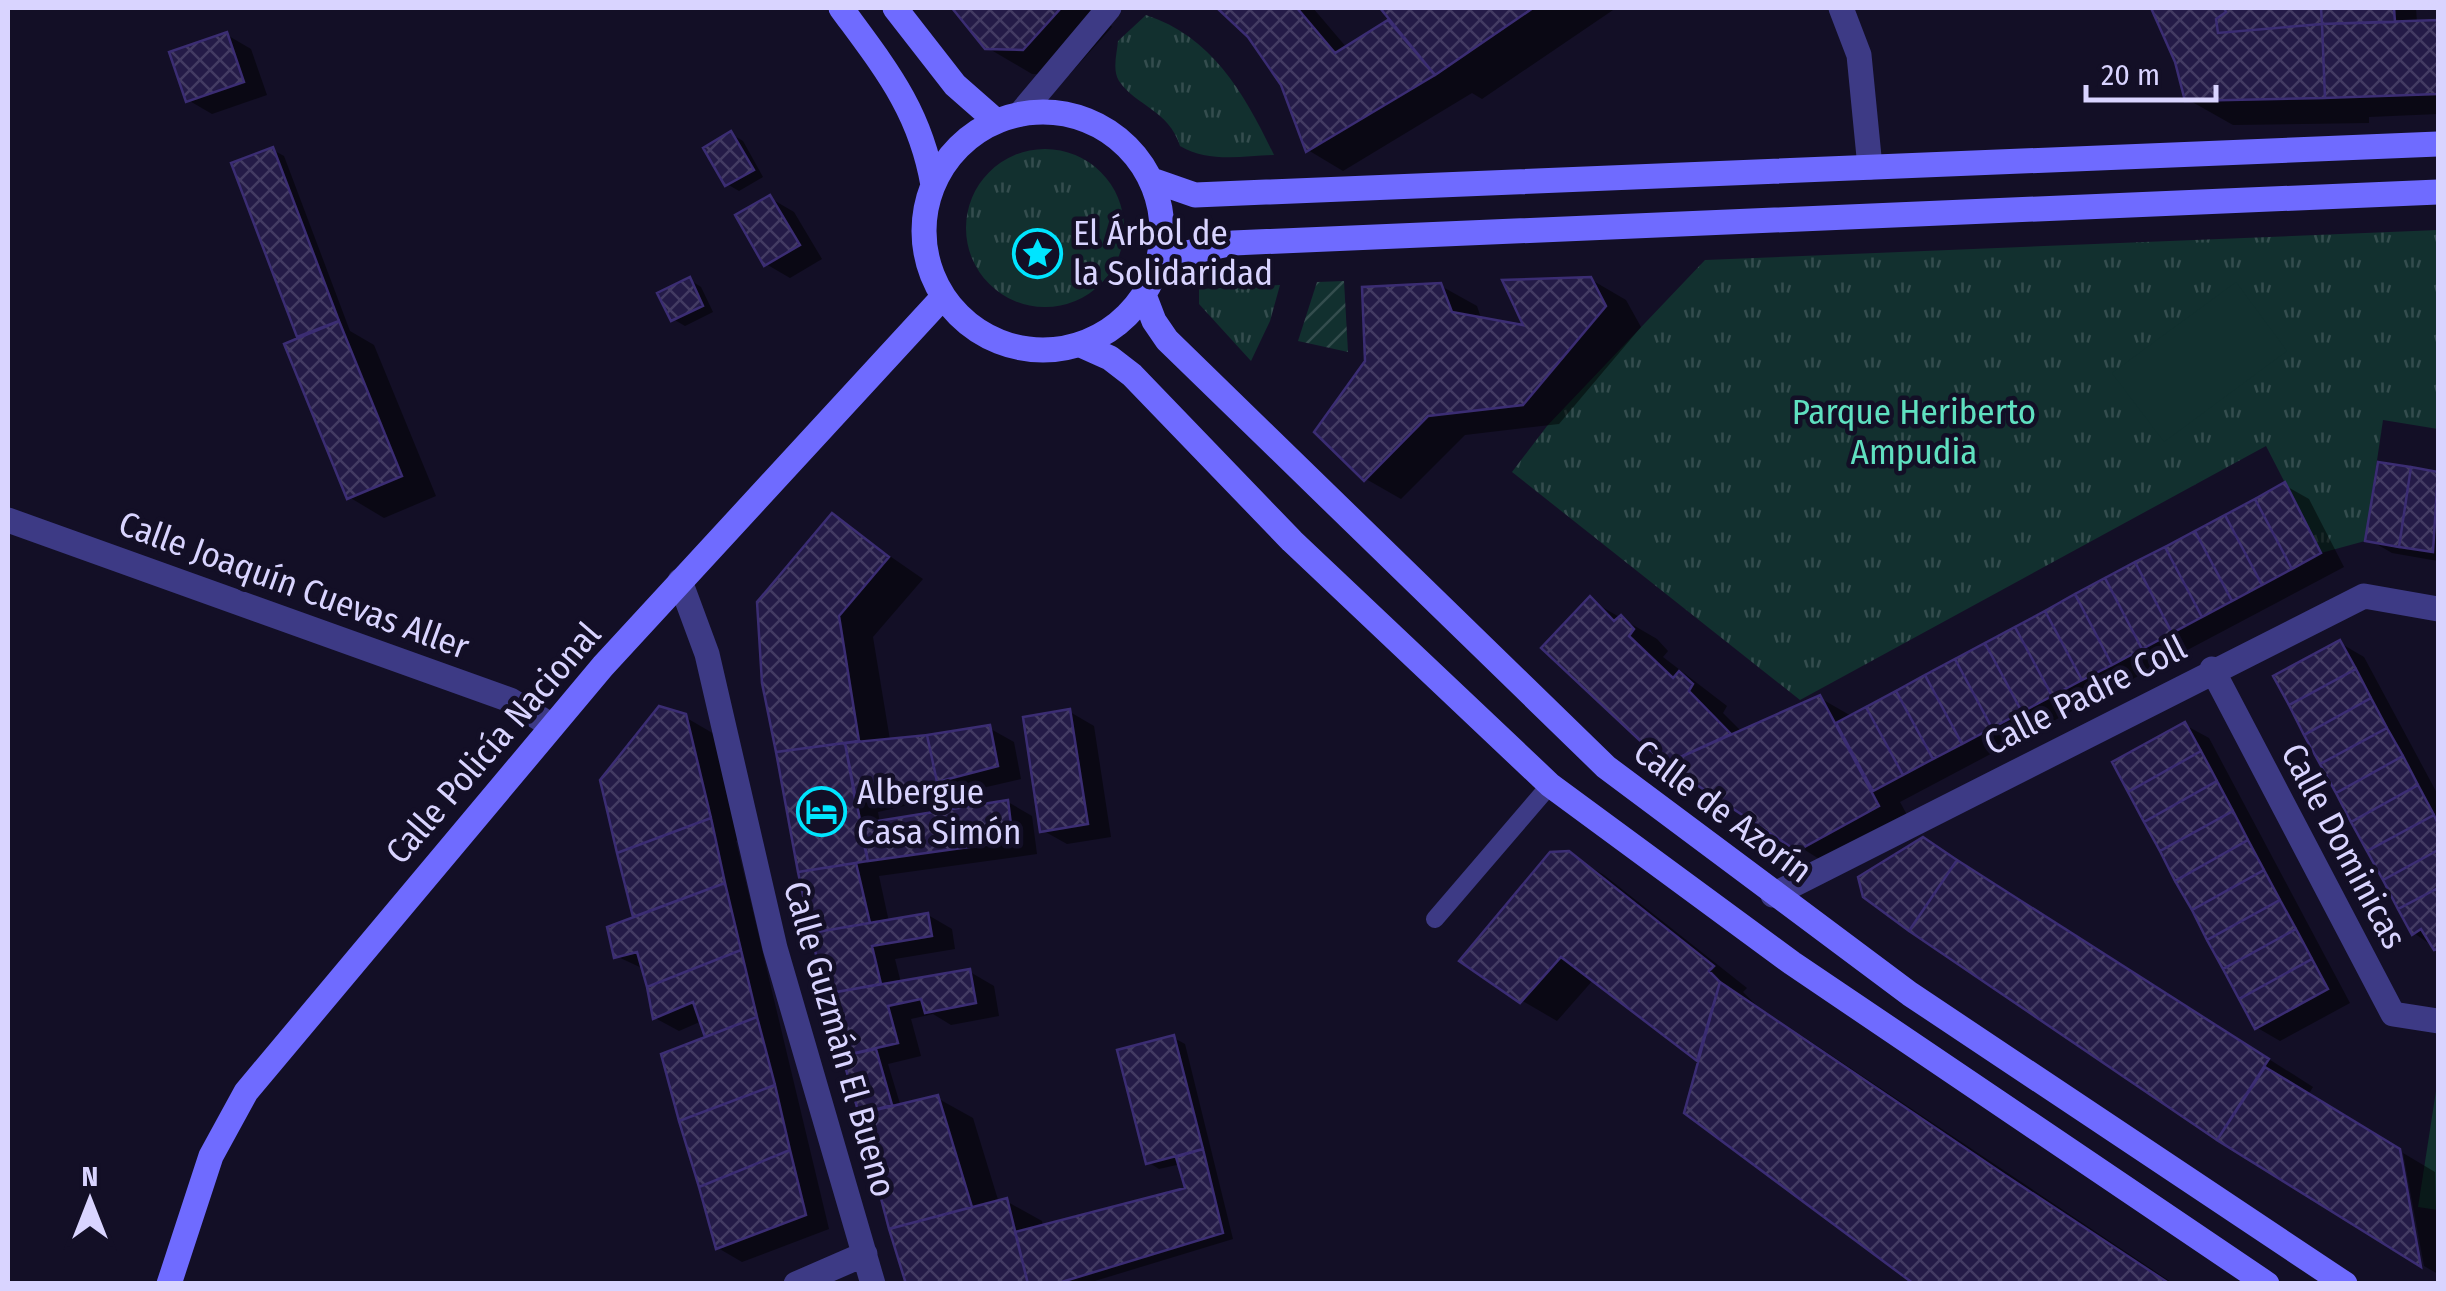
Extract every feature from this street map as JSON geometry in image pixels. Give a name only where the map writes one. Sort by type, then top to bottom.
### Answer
[{"type":"main road","points":[[841,8],[915,116],[925,141],[933,185]]},
{"type":"main road","points":[[895,8],[955,85],[1008,117]]},
{"type":"main road","points":[[1052,112],[1083,118],[1111,132],[1135,154],[1152,180],[1163,239],[1157,268],[1144,295],[1117,325],[1081,344],[1050,350],[1005,343],[964,321],[944,297],[930,271],[924,242],[925,214],[933,185],[948,158],[970,137],[1008,117],[1052,112]]},
{"type":"main road","points":[[1152,180],[1195,195],[2438,144]]},
{"type":"main road","points":[[1157,268],[1182,254],[1249,242],[2438,192]]},
{"type":"main road","name":"Calle de Azorín","points":[[1144,295],[1154,321],[1168,340],[1592,753],[1773,895],[1910,994],[2345,1284]]},
{"type":"main road","name":"Calle Policía Nacional","points":[[170,1284],[211,1156],[246,1092],[552,726],[680,580],[944,297]]},
{"type":"main road","points":[[1081,344],[1110,358],[1132,375],[1292,542],[1550,786],[1792,964],[2267,1284]]},
{"type":"street","points":[[1008,117],[1109,8]]},
{"type":"street","points":[[1841,8],[1860,55],[1870,167]]},
{"type":"street","name":"Calle Joaquín Cuevas Aller","points":[[8,520],[510,700],[552,726]]},
{"type":"street","name":"Calle Guzmán El Bueno","points":[[680,580],[707,654],[775,948],[873,1284]]},
{"type":"street","name":"Calle Padre Coll","points":[[1773,895],[2212,669],[2364,596],[2438,609]]},
{"type":"street","name":"Calle Dominicas","points":[[2212,669],[2393,1014],[2438,1021]]},
{"type":"street","points":[[796,1284],[865,1254]]},
{"type":"lane","points":[[1436,918],[1550,786]]},
{"type":"green space","points":[[1146,15],[1170,25],[1208,53],[1238,90],[1274,155],[1226,157],[1191,151],[1180,146],[1168,124],[1126,89],[1116,72],[1118,41]]},
{"type":"green space","points":[[1045,149],[1075,155],[1101,172],[1118,198],[1124,228],[1118,258],[1101,284],[1075,301],[1045,307],[1015,301],[989,284],[972,258],[966,228],[972,198],[989,172],[1015,155]]},
{"type":"green space","name":"Parque Heriberto Ampudia","points":[[2438,230],[2438,429],[2383,420],[2365,541],[2321,553],[2266,446],[1800,700],[1512,472],[1547,426],[1705,260]]},
{"type":"green space","points":[[1344,281],[1348,352],[1298,341],[1317,282]]},
{"type":"green space","points":[[2236,282],[2287,351],[2164,442],[2112,373]]},
{"type":"green space","points":[[1280,285],[1270,321],[1251,361],[1199,304],[1199,289]]},
{"type":"green space","points":[[2438,1078],[2438,1210],[2418,1207]]},
{"type":"building","points":[[952,8],[1061,8],[1023,50],[985,49]]},
{"type":"building","points":[[1217,8],[1297,8],[1335,53],[1388,20],[1435,75],[1306,152],[1281,85],[1248,37]]},
{"type":"building","points":[[1380,8],[1533,8],[1435,75]]},
{"type":"building","points":[[2151,8],[2224,8],[2226,12],[2216,19],[2218,33],[2322,24],[2325,98],[2185,101],[2175,62]]},
{"type":"building","points":[[2224,8],[2321,8],[2322,24],[2218,33],[2216,19],[2226,12]]},
{"type":"building","points":[[2321,8],[2394,8],[2395,22],[2322,24]]},
{"type":"building","points":[[2438,20],[2438,94],[2325,98],[2322,24]]},
{"type":"building","points":[[227,32],[244,82],[186,102],[169,52]]},
{"type":"building","points":[[731,131],[754,170],[725,186],[703,148]]},
{"type":"building","points":[[273,147],[339,321],[297,337],[231,163]]},
{"type":"building","points":[[770,195],[800,245],[764,266],[735,215]]},
{"type":"building","points":[[690,277],[703,306],[671,321],[657,293]]},
{"type":"building","points":[[1591,277],[1606,306],[1523,405],[1428,416],[1364,481],[1314,432],[1365,361],[1362,287],[1441,283],[1452,312],[1523,325],[1502,280]]},
{"type":"building","points":[[339,321],[402,476],[347,499],[284,344]]},
{"type":"building","points":[[2378,462],[2411,467],[2399,547],[2365,541]]},
{"type":"building","points":[[2411,467],[2438,472],[2433,552],[2399,547]]},
{"type":"building","points":[[2285,482],[2321,553],[2292,569],[2255,499]]},
{"type":"building","points":[[2255,499],[2292,569],[2262,585],[2225,515]]},
{"type":"building","points":[[832,513],[889,557],[839,616],[859,741],[776,752],[762,683],[757,602]]},
{"type":"building","points":[[2225,515],[2262,585],[2232,601],[2195,531]]},
{"type":"building","points":[[2195,531],[2232,601],[2202,617],[2165,547]]},
{"type":"building","points":[[2165,547],[2202,617],[2172,633],[2135,562]]},
{"type":"building","points":[[2135,562],[2172,633],[2142,649],[2105,578]]},
{"type":"building","points":[[2105,578],[2142,649],[2112,665],[2075,594]]},
{"type":"building","points":[[2075,594],[2112,665],[2082,680],[2045,611]]},
{"type":"building","points":[[1590,596],[1614,621],[1621,615],[1634,629],[1629,636],[1673,678],[1679,671],[1693,684],[1689,691],[1731,734],[1665,764],[1541,648]]},
{"type":"building","points":[[2045,611],[2082,680],[2052,696],[2015,627]]},
{"type":"building","points":[[2015,627],[2052,696],[2022,712],[1985,643]]},
{"type":"building","points":[[2340,640],[2356,669],[2289,705],[2273,676]]},
{"type":"building","points":[[1985,643],[2022,712],[1992,728],[1955,659]]},
{"type":"building","points":[[1955,659],[1992,728],[1962,744],[1925,675]]},
{"type":"building","points":[[2356,669],[2371,698],[2304,735],[2289,705]]},
{"type":"building","points":[[1925,675],[1962,744],[1933,759],[1896,691]]},
{"type":"building","points":[[1896,691],[1933,759],[1903,775],[1866,707]]},
{"type":"building","points":[[1820,695],[1879,806],[1797,851],[1665,764]]},
{"type":"building","points":[[2371,698],[2387,728],[2320,764],[2304,735]]},
{"type":"building","points":[[659,706],[686,714],[711,818],[617,853],[600,780]]},
{"type":"building","points":[[1866,707],[1903,775],[1873,791],[1836,723]]},
{"type":"building","points":[[1070,709],[1088,824],[1040,832],[1023,717]]},
{"type":"building","points":[[2185,722],[2201,751],[2128,792],[2112,762]]},
{"type":"building","points":[[990,725],[998,766],[937,782],[927,735]]},
{"type":"building","points":[[2387,728],[2403,756],[2336,793],[2320,764]]},
{"type":"building","points":[[927,735],[937,782],[855,799],[845,743]]},
{"type":"building","name":"Albergue Casa Simón","points":[[845,743],[868,861],[798,872],[776,752]]},
{"type":"building","points":[[2201,751],[2217,781],[2144,822],[2128,792]]},
{"type":"building","points":[[2403,756],[2418,785],[2351,822],[2336,793]]},
{"type":"building","points":[[2217,781],[2233,811],[2160,851],[2144,822]]},
{"type":"building","points":[[2418,785],[2434,815],[2367,851],[2351,822]]},
{"type":"building","points":[[1008,800],[1013,841],[868,861],[859,824]]},
{"type":"building","points":[[2233,811],[2248,840],[2175,881],[2160,851]]},
{"type":"building","points":[[2434,815],[2438,850],[2383,880],[2367,851]]},
{"type":"building","points":[[711,818],[725,883],[633,917],[617,853]]},
{"type":"building","points":[[1923,837],[1957,860],[1909,931],[1863,897],[1858,877]]},
{"type":"building","points":[[2248,840],[2264,870],[2192,910],[2175,881]]},
{"type":"building","points":[[2438,850],[2438,888],[2398,909],[2383,880]]},
{"type":"building","points":[[1569,851],[1714,966],[1709,971],[1720,982],[1697,1061],[1561,957],[1520,1003],[1459,961],[1550,852]]},
{"type":"building","points":[[1957,860],[2269,1059],[2217,1140],[1909,931]]},
{"type":"building","points":[[856,863],[870,923],[811,933],[798,872]]},
{"type":"building","points":[[2264,870],[2280,900],[2207,940],[2192,910]]},
{"type":"building","points":[[725,883],[741,950],[647,987],[637,952],[614,958],[607,927]]},
{"type":"building","points":[[2438,888],[2438,949],[2434,950],[2421,929],[2412,935],[2398,909]]},
{"type":"building","points":[[2280,900],[2296,929],[2223,969],[2207,940]]},
{"type":"building","points":[[928,913],[932,936],[872,946],[881,984],[825,994],[811,933]]},
{"type":"building","points":[[2296,929],[2312,959],[2239,999],[2223,969]]},
{"type":"building","points":[[741,950],[757,1017],[705,1037],[693,1002],[653,1019],[647,987]]},
{"type":"building","points":[[2312,959],[2328,989],[2255,1029],[2239,999]]},
{"type":"building","points":[[970,969],[976,1003],[925,1013],[921,999],[888,1006],[898,1043],[842,1056],[825,994]]},
{"type":"building","points":[[1720,982],[2170,1284],[1914,1284],[1684,1113]]},
{"type":"building","points":[[757,1017],[775,1085],[679,1121],[661,1054]]},
{"type":"building","points":[[1174,1035],[1203,1149],[1146,1164],[1117,1050]]},
{"type":"building","points":[[876,1049],[892,1105],[859,1114],[842,1056]]},
{"type":"building","points":[[2265,1067],[2400,1149],[2421,1267],[2217,1140]]},
{"type":"building","points":[[775,1085],[790,1150],[699,1187],[679,1121]]},
{"type":"building","points":[[938,1095],[972,1207],[889,1229],[859,1114]]},
{"type":"building","points":[[1203,1149],[1223,1233],[1055,1284],[1028,1284],[1015,1232],[1185,1188],[1176,1157]]},
{"type":"building","points":[[790,1150],[806,1215],[716,1249],[699,1187]]},
{"type":"building","points":[[1007,1198],[1028,1284],[906,1284],[889,1229]]},
{"type":"place","name":"El Árbol de la Solidaridad","points":[[1038,253]]},
{"type":"place","name":"Albergue Casa Simón","points":[[822,812]]}]
